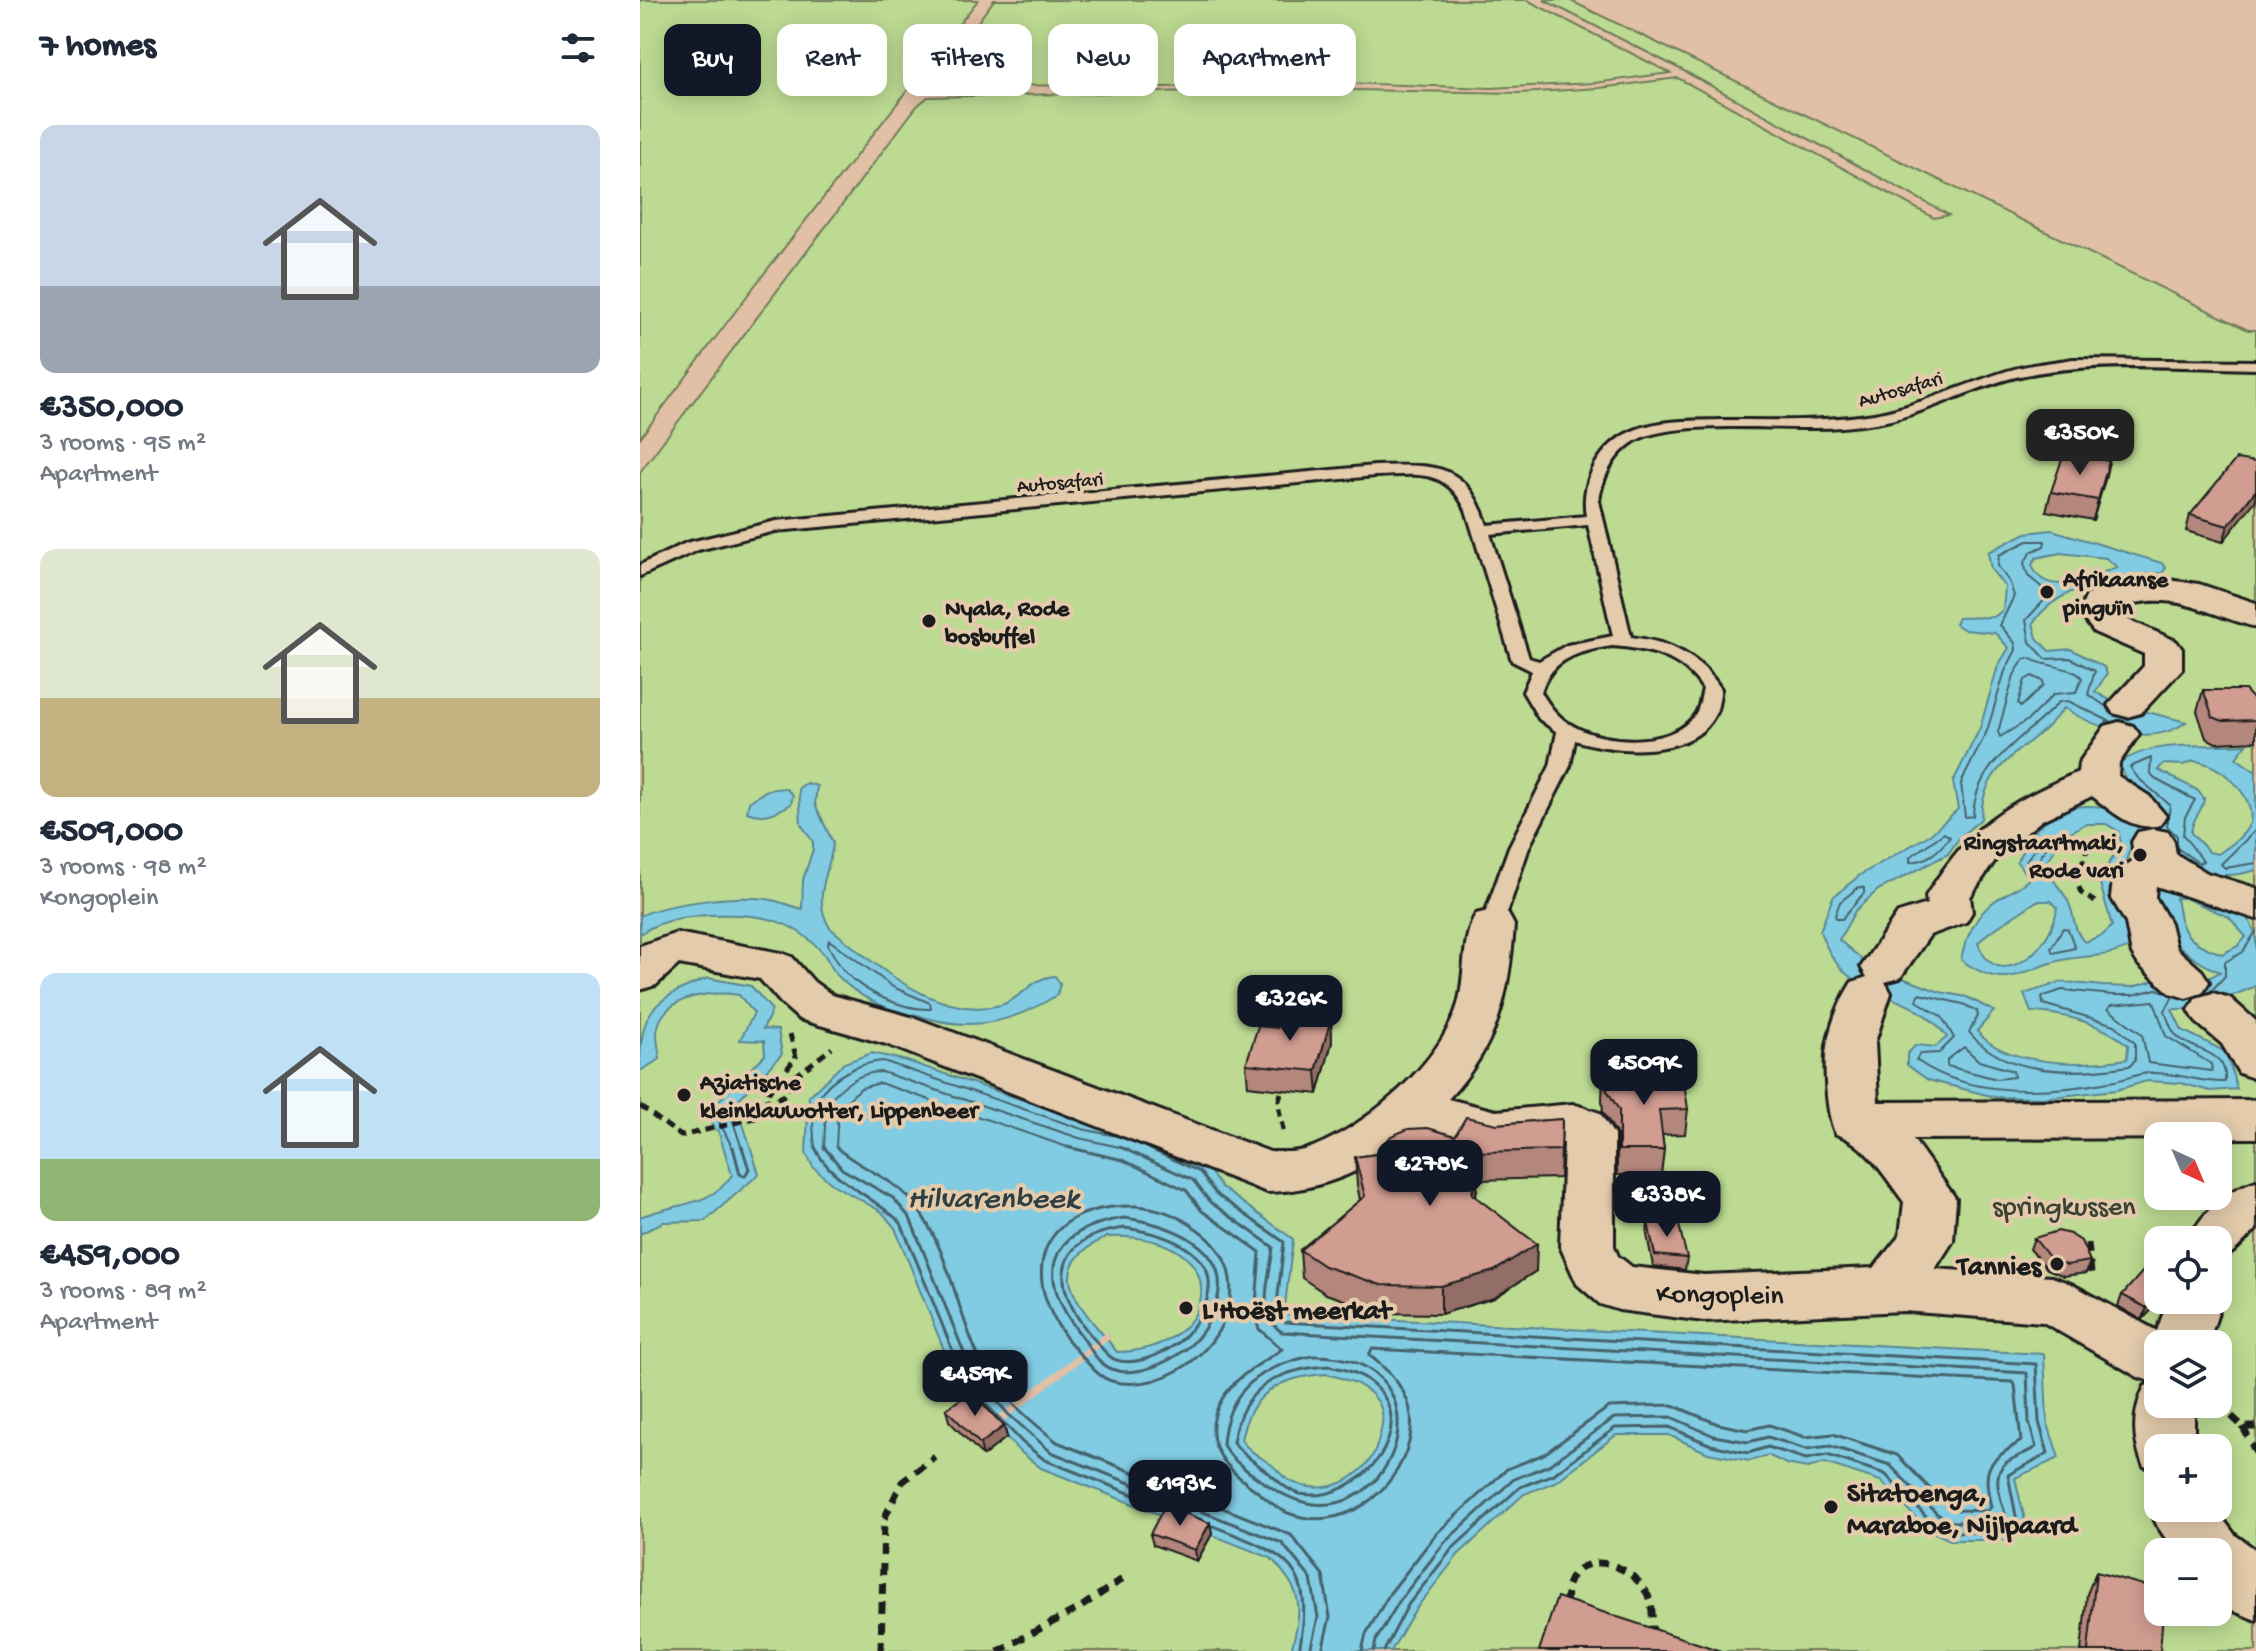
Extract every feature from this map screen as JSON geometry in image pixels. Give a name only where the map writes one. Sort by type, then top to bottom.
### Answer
[{"type":"street","points":[[2256,616],[2224,601],[2163,588],[2120,593],[2100,603],[2097,612],[2107,624],[2163,649],[2163,669],[2123,719],[2099,763],[2097,778],[2103,786],[2140,810],[2153,841],[2181,878],[2256,904]]},
{"type":"street","points":[[2097,778],[2027,811],[1983,846],[1948,896],[1950,912],[1914,924],[1876,980],[1851,1042],[1854,1121],[2256,1119]]},
{"type":"street","points":[[2153,841],[2150,869],[2135,880],[2133,897],[2148,923],[2155,954],[2234,1024],[2244,1035],[2256,1061]]},
{"type":"street","points":[[640,974],[654,958],[666,950],[677,948],[765,964],[776,968],[798,993],[816,1007],[889,1028],[1275,1173],[1304,1170],[1345,1155],[1408,1108],[1456,1056],[1481,1008],[1492,925]]},
{"type":"street","name":"Kongoplein","points":[[1408,1108],[1496,1130],[1573,1123],[1582,1126],[1589,1135],[1587,1246],[1596,1269],[1619,1288],[1704,1298],[1888,1290],[2052,1300],[2144,1352]]},
{"type":"street","points":[[1864,1121],[1890,1146],[1930,1199],[1926,1241],[1888,1290]]},
{"type":"street","points":[[2224,1226],[2256,1201]]},
{"type":"street","points":[[2232,1569],[2256,1590]]},
{"type":"lane","name":"Autosafari","points":[[1595,520],[1591,501],[1593,486],[1609,455],[1631,437],[1656,429],[1868,420],[1916,408],[2015,373],[2073,363],[2256,365]]},
{"type":"lane","name":"Autosafari","points":[[640,571],[692,546],[776,526],[1375,471],[1420,472],[1444,477],[1464,490],[1480,530]]},
{"type":"lane","points":[[1542,668],[1521,661],[1480,530],[1595,520],[1623,642]]},
{"type":"lane","points":[[1623,642],[1667,650],[1697,667],[1712,689],[1709,712],[1687,731],[1652,743],[1610,744],[1567,731],[1544,715],[1536,703],[1534,680],[1542,668],[1549,660],[1577,647],[1623,642]]},
{"type":"lane","points":[[1492,925],[1519,847],[1560,766],[1567,731]]},
{"type":"path","points":[[2072,835],[2089,845],[2076,879],[2081,893],[2089,900],[2102,904]]},
{"type":"path","points":[[768,1103],[765,1100],[771,1088],[796,1057],[786,1024]]},
{"type":"path","points":[[640,1106],[681,1136],[755,1118],[768,1103],[785,1095],[794,1077],[829,1049],[863,1033],[889,1028]]},
{"type":"path","points":[[2232,1416],[2243,1427],[2256,1453]]},
{"type":"path","points":[[2243,1427],[2256,1430]]},
{"type":"path","points":[[881,1651],[884,1519],[902,1482],[935,1457]]},
{"type":"path","points":[[1572,1612],[1566,1606],[1568,1584],[1582,1568],[1600,1563],[1621,1566],[1637,1580],[1650,1600],[1652,1631],[1660,1639]]},
{"type":"path","points":[[998,1651],[1081,1607],[1128,1575]]},
{"type":"green space","points":[[640,0],[978,0],[959,24],[903,24],[903,96],[640,438]]},
{"type":"green space","points":[[994,0],[1527,0],[1670,73],[1594,83],[1491,88],[1356,83],[1356,24],[1174,24],[1174,87],[1158,87],[1158,24],[1048,24],[1048,86],[1032,85],[1032,24],[976,24]]},
{"type":"green space","name":"springkussen","points":[[1544,0],[1569,0],[2248,330],[2256,330],[2256,1651],[640,1651],[640,472],[917,106],[928,97],[1158,96],[1158,92],[1174,92],[1174,96],[1356,96],[1356,90],[1520,93],[1599,88],[1678,78],[1934,218],[1949,215],[1682,70]]},
{"type":"water","points":[[2052,530],[2162,563],[2166,568],[2162,573],[2109,579],[2074,591],[2058,599],[2033,623],[2037,638],[2049,651],[2071,649],[2104,667],[2107,674],[2095,692],[2117,704],[2186,722],[2172,730],[2141,735],[2108,729],[2064,708],[1998,770],[1986,791],[1981,819],[1960,837],[1948,854],[1878,890],[1855,911],[1839,940],[1870,966],[1940,992],[1967,997],[1994,1011],[1977,1031],[2006,1052],[2046,1061],[2089,1063],[2127,1059],[2128,1045],[2107,1031],[2082,1021],[2031,1012],[2024,994],[2061,982],[2132,987],[2157,980],[2198,984],[2220,972],[2194,958],[2171,937],[2155,911],[2151,882],[2246,914],[2256,934],[2256,986],[2200,1009],[2172,1009],[2182,1030],[2226,1052],[2237,1089],[2210,1091],[2181,1083],[2147,1081],[2116,1090],[2042,1098],[1995,1097],[1928,1080],[1907,1065],[1907,1054],[1916,1045],[1935,1047],[1947,1037],[1914,1008],[1862,985],[1846,973],[1832,956],[1820,931],[1833,897],[1860,875],[1931,834],[1958,809],[1953,782],[1980,728],[1998,666],[2009,648],[1995,633],[1965,630],[1955,624],[1958,618],[1994,617],[2003,610],[2005,587],[1991,569],[1988,552],[2026,533]],"holes":[[[2060,553],[2106,558],[2117,567],[2070,583],[2047,582],[2038,576],[2032,565],[2036,558]],[[2176,898],[2185,898],[2229,917],[2246,937],[2238,946],[2222,954],[2200,945],[2184,929]]]},
{"type":"water","points":[[2247,744],[2236,758],[2256,772],[2256,870],[2234,875],[2206,872],[2176,859],[2168,837],[2134,839],[2123,870],[2120,892],[2135,944],[2117,952],[2062,960],[2013,976],[1990,975],[1961,960],[1965,943],[1983,912],[2029,879],[2017,862],[2044,821],[2060,811],[2096,806],[2162,818],[2163,809],[2126,779],[2119,763],[2134,755],[2165,747]],"holes":[[[2193,761],[2214,767],[2234,782],[2250,812],[2250,823],[2244,833],[2218,854],[2209,852],[2191,833],[2204,798],[2197,790],[2158,770],[2163,764],[2183,765]],[[2085,824],[2106,824],[2118,831],[2121,843],[2099,880],[2112,926],[2103,935],[2085,942],[2078,933],[2068,901],[2046,863],[2061,838]],[[2037,901],[2051,901],[2057,907],[2054,923],[2046,938],[2024,961],[2011,966],[1998,966],[1987,959],[1978,943]]]},
{"type":"water","points":[[806,783],[817,786],[815,804],[833,843],[822,895],[822,906],[830,928],[887,973],[931,997],[954,1005],[977,1008],[1001,1005],[1040,980],[1055,976],[1060,984],[1057,995],[1006,1019],[952,1023],[914,1014],[911,1017],[864,996],[836,974],[810,940],[785,924],[771,920],[742,915],[692,916],[665,922],[640,934],[640,916],[683,904],[753,898],[802,909],[803,880],[813,849],[813,842],[801,824],[799,788]]},
{"type":"water","points":[[785,788],[793,795],[791,804],[770,814],[747,812],[749,802],[767,790]]},
{"type":"water","points":[[708,978],[751,986],[772,1010],[763,1029],[778,1030],[782,1054],[736,1102],[759,1174],[705,1221],[663,1222],[640,1234],[640,1217],[713,1194],[732,1175],[719,1133],[708,1119],[710,1109],[765,1055],[764,1041],[740,1040],[754,1013],[739,995],[701,995],[676,1003],[667,1011],[660,1021],[657,1034],[660,1059],[640,1071],[643,1033],[653,1010],[674,993]]},
{"type":"water","name":"Hilvarenbeek","points":[[872,1053],[907,1061],[1085,1121],[1132,1132],[1206,1166],[1221,1187],[1293,1239],[1284,1314],[2044,1354],[2047,1421],[2059,1458],[2015,1478],[2026,1525],[2009,1540],[1950,1540],[1926,1529],[1881,1481],[1825,1463],[1808,1468],[1786,1464],[1768,1455],[1750,1461],[1708,1453],[1669,1435],[1616,1435],[1557,1481],[1524,1494],[1458,1555],[1415,1610],[1391,1651],[1291,1651],[1298,1600],[1282,1570],[1271,1558],[1041,1468],[1017,1449],[956,1380],[895,1228],[882,1212],[832,1184],[813,1167],[806,1153],[809,1096],[844,1063]],"holes":[[[1107,1237],[1149,1240],[1179,1252],[1196,1270],[1201,1292],[1195,1313],[1179,1332],[1153,1346],[1117,1352],[1092,1321],[1073,1292],[1070,1277],[1073,1263],[1085,1250]],[[1326,1374],[1351,1381],[1372,1394],[1381,1408],[1382,1427],[1374,1454],[1356,1474],[1331,1486],[1304,1486],[1285,1477],[1241,1440],[1252,1410],[1270,1390],[1295,1379]]]},
{"type":"pier","points":[[1107,1332],[1111,1338],[1007,1418],[999,1429],[989,1418],[1002,1413]]},
{"type":"building","points":[[2064,453],[2109,461],[2098,500],[2051,492]]},
{"type":"building","points":[[2236,459],[2256,462],[2256,490],[2228,526],[2190,515]]},
{"type":"building","points":[[2203,690],[2245,690],[2256,702],[2256,720],[2223,721],[2213,717]]},
{"type":"building","points":[[1281,1014],[1331,1019],[1316,1071],[1246,1064],[1258,1026],[1277,1028]]},
{"type":"building","points":[[1678,1074],[1680,1082],[1684,1083],[1688,1109],[1659,1110],[1664,1150],[1619,1150],[1619,1110],[1605,1087],[1603,1075]]},
{"type":"building","points":[[1466,1117],[1497,1124],[1562,1119],[1561,1150],[1479,1152],[1472,1194],[1537,1244],[1494,1271],[1441,1286],[1381,1285],[1324,1266],[1300,1250],[1365,1196],[1355,1157],[1376,1154],[1391,1136],[1408,1129],[1428,1128],[1455,1136]]},
{"type":"building","points":[[1678,1221],[1687,1258],[1655,1255],[1648,1223]]},
{"type":"building","points":[[2058,1231],[2081,1241],[2090,1261],[2067,1265],[2050,1258],[2034,1238]]},
{"type":"building","points":[[2143,1271],[2144,1272],[2144,1306],[2122,1295]]},
{"type":"building","points":[[971,1392],[1004,1426],[980,1444],[946,1409]]},
{"type":"building","points":[[1165,1505],[1210,1523],[1195,1550],[1150,1534]]},
{"type":"building","points":[[2096,1572],[2144,1585],[2144,1626],[2162,1626],[2160,1651],[2088,1651]]},
{"type":"building","points":[[1557,1597],[1721,1651],[1539,1651]]},
{"type":"place","name":"Afrikaanse pinguïn","points":[[2047,592]]},
{"type":"place","name":"Nyala, Rode bosbuffel","points":[[929,621]]},
{"type":"place","name":"Ringstaartmaki, Rode vari","points":[[2140,855]]},
{"type":"place","name":"Aziatische kleinklauwotter, Lippenbeer","points":[[684,1095]]},
{"type":"place","name":"Tannies","points":[[2057,1264]]},
{"type":"place","name":"L'Hoëst meerkat","points":[[1186,1308]]},
{"type":"place","name":"Sitatoenga, Maraboe, Nijlpaard","points":[[1831,1507]]}]
